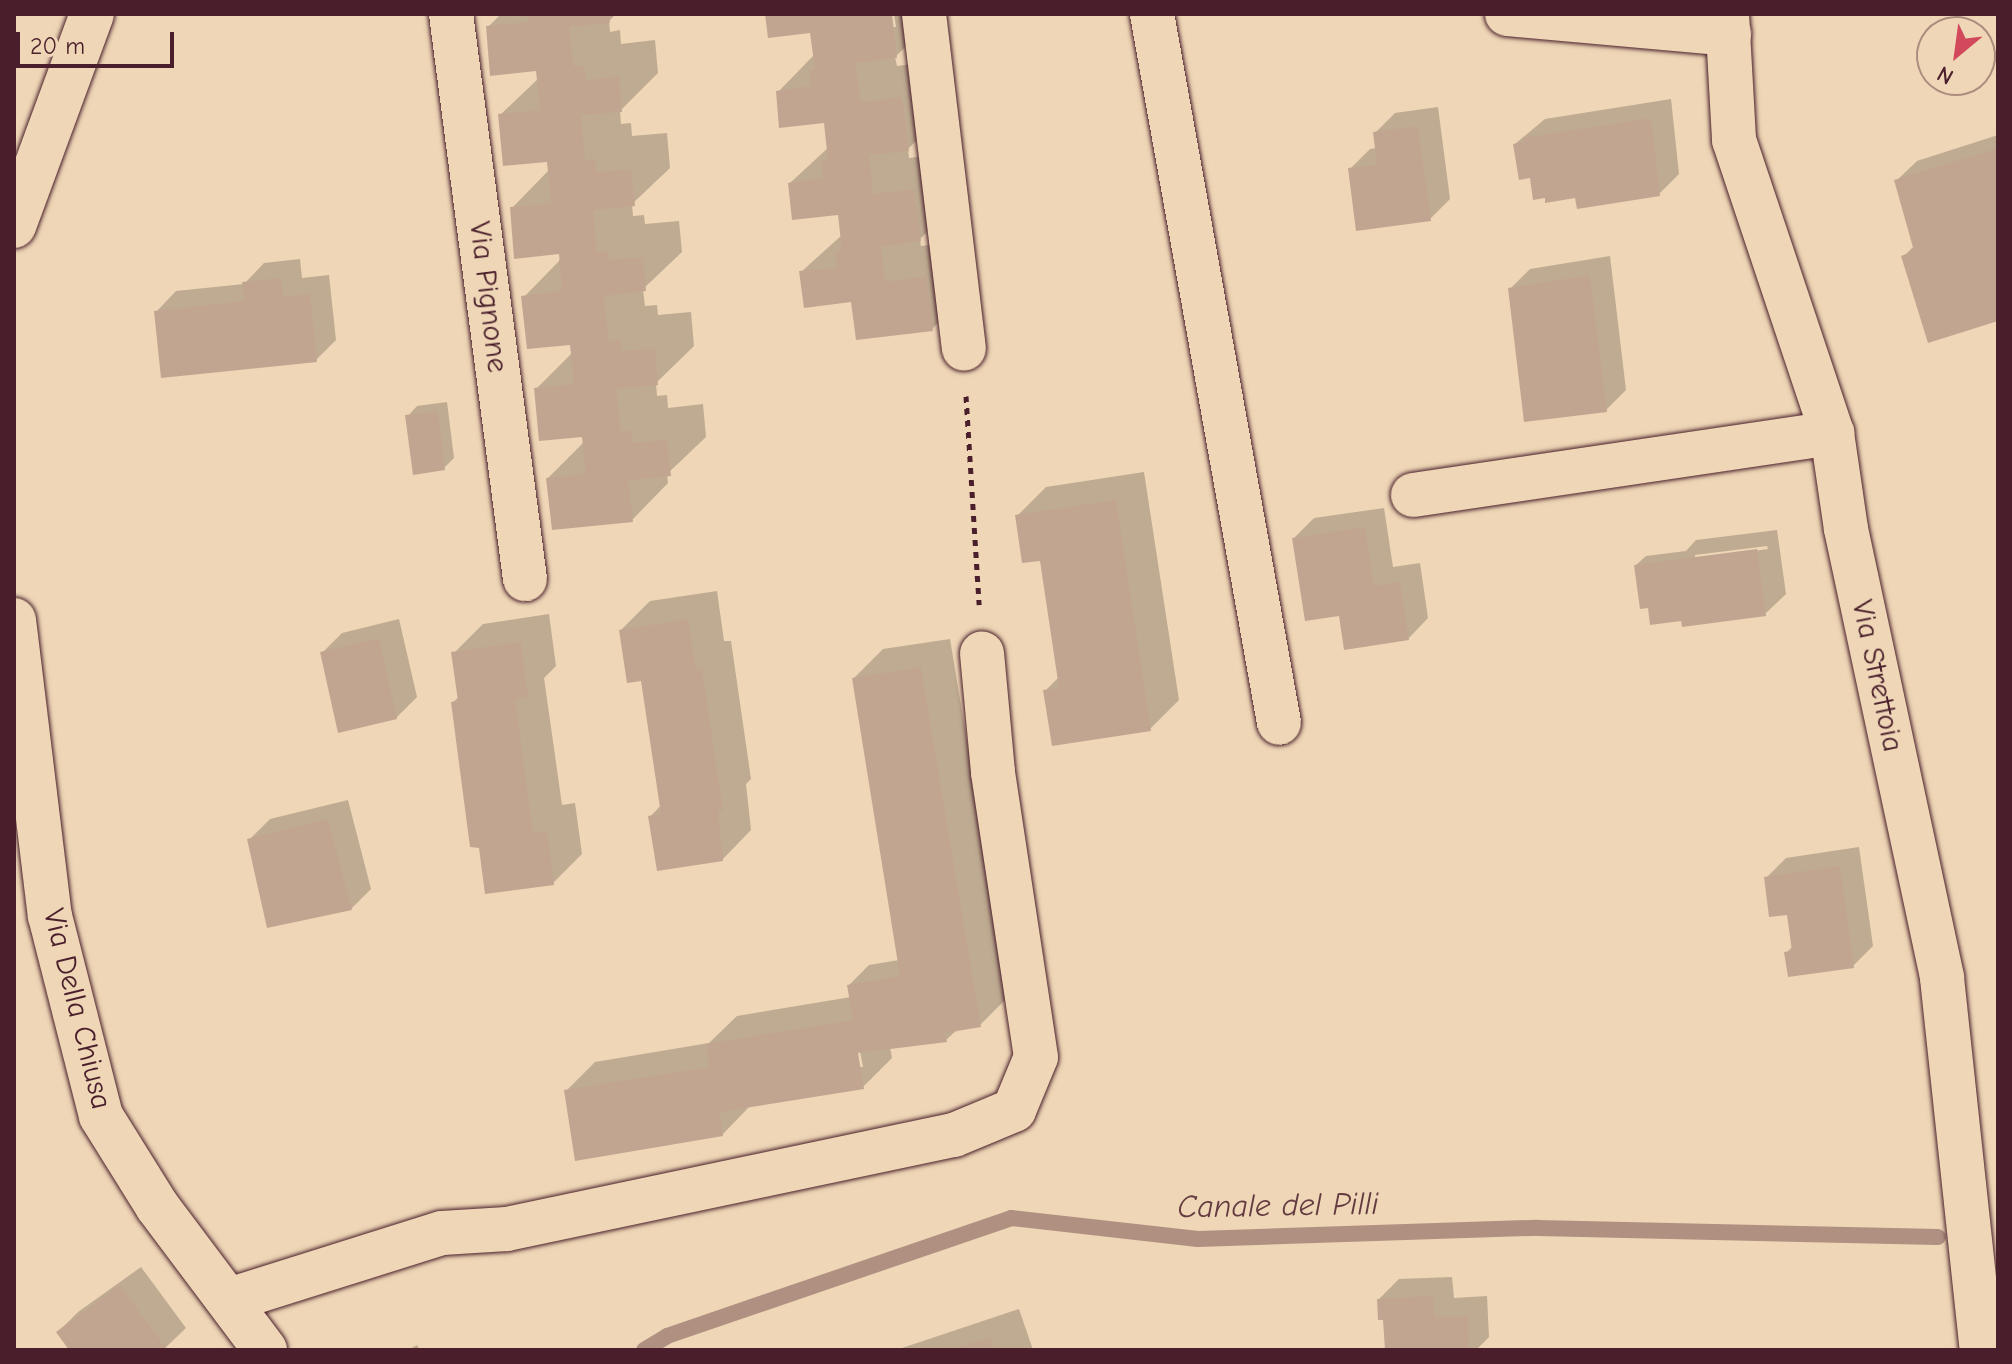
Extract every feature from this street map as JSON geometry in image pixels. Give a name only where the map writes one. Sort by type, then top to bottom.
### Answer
[{"type":"street","points":[[14,226],[92,14]]},
{"type":"street","name":"Via Pignone","points":[[451,14],[525,579]]},
{"type":"street","points":[[924,14],[964,349]]},
{"type":"street","points":[[1152,14],[1279,723]]},
{"type":"street","points":[[1507,14],[1728,24]]},
{"type":"street","name":"Via Strettoia","points":[[1728,24],[1734,140],[1832,433],[1846,529],[1942,978],[1982,1350]]},
{"type":"street","points":[[1413,495],[1832,433]]},
{"type":"street","name":"Via Della Chiusa","points":[[14,620],[50,916],[101,1116],[157,1206],[265,1350]]},
{"type":"street","points":[[229,1300],[442,1233],[507,1229],[954,1135],[1014,1110],[1036,1057],[993,772],[982,654]]},
{"type":"path","points":[[964,349],[982,654]]},
{"type":"building","points":[[527,14],[609,14],[610,23],[569,27],[574,67],[584,66],[586,80],[619,76],[622,112],[581,115],[585,160],[595,158],[597,172],[631,169],[635,206],[593,210],[597,252],[608,251],[609,260],[643,257],[646,291],[604,296],[609,341],[621,340],[622,351],[655,348],[658,385],[616,389],[621,431],[631,431],[632,443],[667,440],[671,476],[628,480],[633,522],[552,530],[546,478],[586,474],[582,437],[539,441],[534,388],[574,384],[570,345],[527,349],[521,296],[562,291],[559,254],[514,259],[510,207],[551,203],[547,162],[503,166],[498,114],[540,110],[536,71],[490,76],[486,26],[528,22]]},
{"type":"building","points":[[765,14],[892,14],[897,58],[855,63],[861,102],[902,97],[909,151],[869,155],[873,194],[914,189],[921,241],[881,247],[885,282],[926,276],[933,331],[856,340],[851,302],[804,308],[799,271],[838,268],[834,252],[842,250],[838,215],[792,220],[788,183],[823,178],[821,162],[828,161],[824,123],[779,128],[776,91],[811,86],[809,71],[815,69],[810,33],[768,38]]},
{"type":"building","points":[[1651,118],[1660,196],[1577,209],[1575,198],[1545,203],[1545,198],[1533,200],[1530,178],[1519,180],[1513,144],[1524,142],[1523,138]]},
{"type":"building","points":[[1418,126],[1431,221],[1356,231],[1348,168],[1377,165],[1373,132]]},
{"type":"building","points":[[1996,149],[1998,321],[1928,343],[1901,256],[1914,251],[1894,180]]},
{"type":"building","points":[[1590,275],[1607,412],[1524,422],[1508,288]]},
{"type":"building","points":[[281,278],[283,297],[310,294],[317,362],[161,378],[154,311],[244,301],[242,282]]},
{"type":"building","points":[[438,411],[445,470],[413,475],[405,415]]},
{"type":"building","points":[[1116,500],[1151,731],[1052,746],[1043,690],[1059,688],[1040,561],[1022,563],[1015,515]]},
{"type":"building","points":[[1365,527],[1374,586],[1400,582],[1409,640],[1344,650],[1339,616],[1305,621],[1292,538]]},
{"type":"building","points":[[1757,549],[1766,616],[1682,627],[1681,621],[1650,625],[1648,608],[1640,609],[1634,565]]},
{"type":"building","points":[[688,619],[696,669],[702,669],[723,810],[718,812],[723,861],[657,871],[648,816],[661,814],[641,681],[627,683],[619,630]]},
{"type":"building","points":[[379,638],[397,719],[338,733],[320,652]]},
{"type":"building","points":[[521,642],[528,697],[515,698],[533,833],[547,831],[554,885],[485,894],[479,848],[470,847],[451,702],[458,701],[451,652]]},
{"type":"building","points":[[921,667],[981,1027],[945,1033],[947,1042],[858,1053],[864,1089],[720,1112],[723,1136],[575,1161],[564,1090],[709,1067],[706,1044],[853,1020],[847,985],[900,976],[852,678]]},
{"type":"building","points":[[328,819],[352,910],[267,928],[247,839]]},
{"type":"building","points":[[1840,866],[1854,968],[1788,977],[1784,952],[1792,951],[1787,915],[1769,917],[1764,877]]},
{"type":"building","points":[[120,1285],[167,1350],[69,1350],[56,1332]]},
{"type":"building","points":[[1433,1296],[1434,1317],[1468,1316],[1469,1350],[1385,1350],[1383,1320],[1378,1320],[1377,1299]]},
{"type":"building","points":[[990,1337],[995,1350],[952,1350],[952,1349]]},
{"type":"waterway","name":"Canale del Pilli","points":[[644,1350],[667,1336],[1011,1218],[1198,1239],[1538,1228],[1938,1237]]}]
